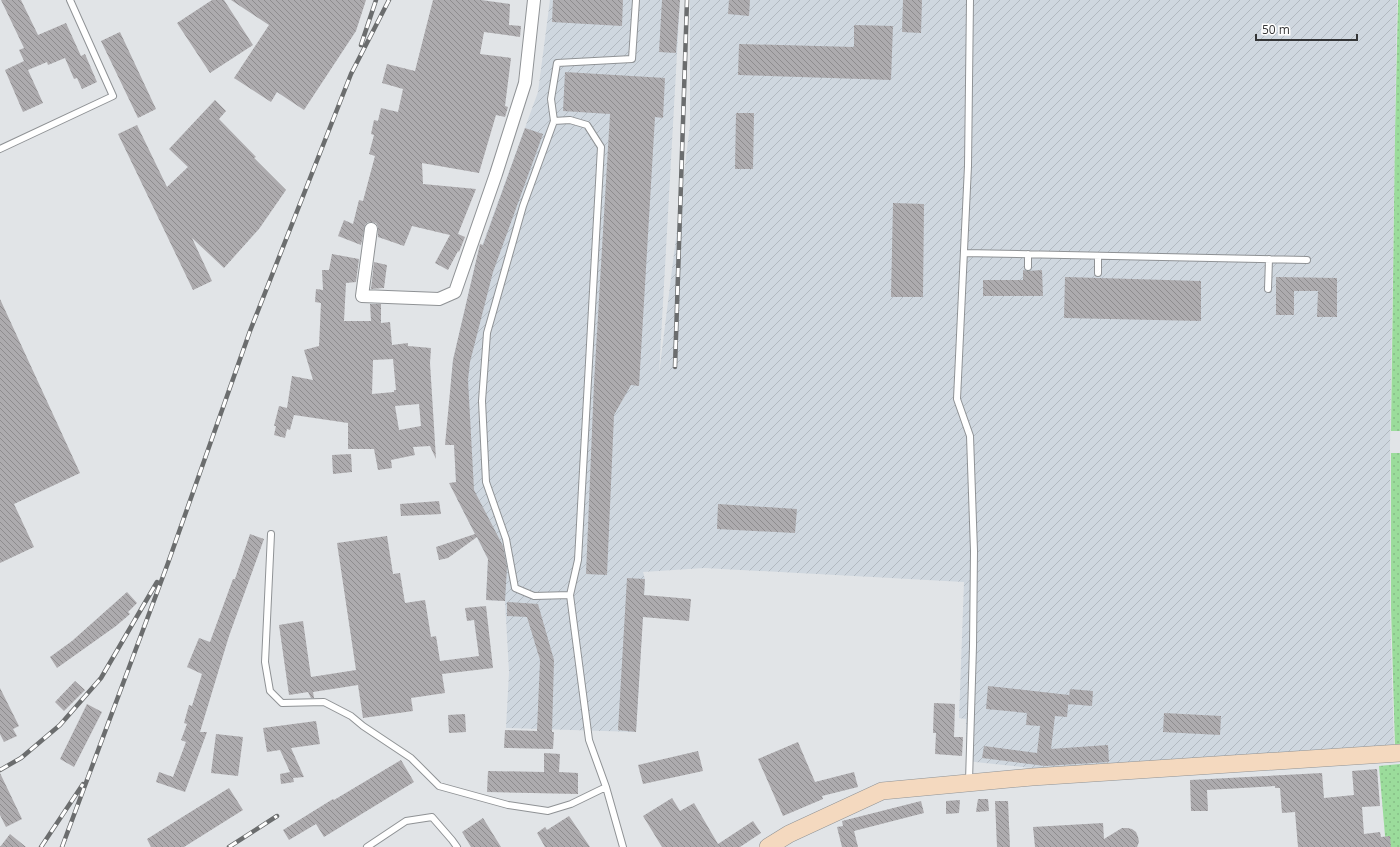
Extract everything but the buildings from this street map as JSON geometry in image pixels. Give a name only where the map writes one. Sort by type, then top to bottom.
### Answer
[{"type":"street","points":[[371,229],[362,296],[439,299],[455,292],[496,174],[525,83],[534,0]]},
{"type":"street","points":[[768,847],[789,834],[882,791],[1040,777],[1400,753]]},
{"type":"lane","points":[[0,148],[113,96],[70,0]]},
{"type":"lane","points":[[570,595],[534,596],[515,588],[506,539],[486,482],[482,401],[488,333],[523,206],[554,121],[551,99],[557,63],[632,59],[636,0]]},
{"type":"lane","points":[[969,783],[974,646],[974,552],[970,436],[957,398],[968,166],[970,0]]},
{"type":"lane","points":[[554,121],[570,120],[587,125],[601,147],[578,560],[570,595],[589,740],[606,787],[623,847]]},
{"type":"lane","points":[[964,253],[1307,260]]},
{"type":"lane","points":[[1028,254],[1028,267]]},
{"type":"lane","points":[[1098,256],[1098,272]]},
{"type":"lane","points":[[1268,289],[1269,259]]},
{"type":"lane","points":[[271,534],[265,662],[270,691],[282,703],[324,702],[351,716],[363,726],[411,758],[439,786],[508,804],[548,811],[571,804],[606,787]]},
{"type":"lane","points":[[367,847],[406,821],[432,817],[457,847]]},
{"type":"shaded area","points":[[550,0],[680,0],[659,374],[690,125],[690,0],[1397,0],[1390,447],[1390,607],[1394,747],[1050,770],[966,761],[966,719],[959,718],[964,582],[704,568],[643,572],[645,579],[636,732],[506,728],[509,672],[505,601],[486,600],[488,559],[457,499],[451,381],[453,360],[475,265],[538,92]]},
{"type":"green space","points":[[1398,0],[1400,0],[1400,431],[1391,431],[1395,134]]},
{"type":"green space","points":[[1391,453],[1400,453],[1400,745],[1395,747],[1391,608]]},
{"type":"green space","points":[[1400,764],[1400,847],[1386,847],[1379,766]]},
{"type":"railway","points":[[361,45],[376,0]]},
{"type":"railway","points":[[62,847],[168,563],[250,331],[351,74],[389,0]]},
{"type":"railway","points":[[675,367],[687,0]]},
{"type":"railway","points":[[0,770],[21,758],[60,725],[101,678],[157,582]]},
{"type":"railway","points":[[41,847],[83,784]]},
{"type":"railway","points":[[229,847],[277,816]]}]
